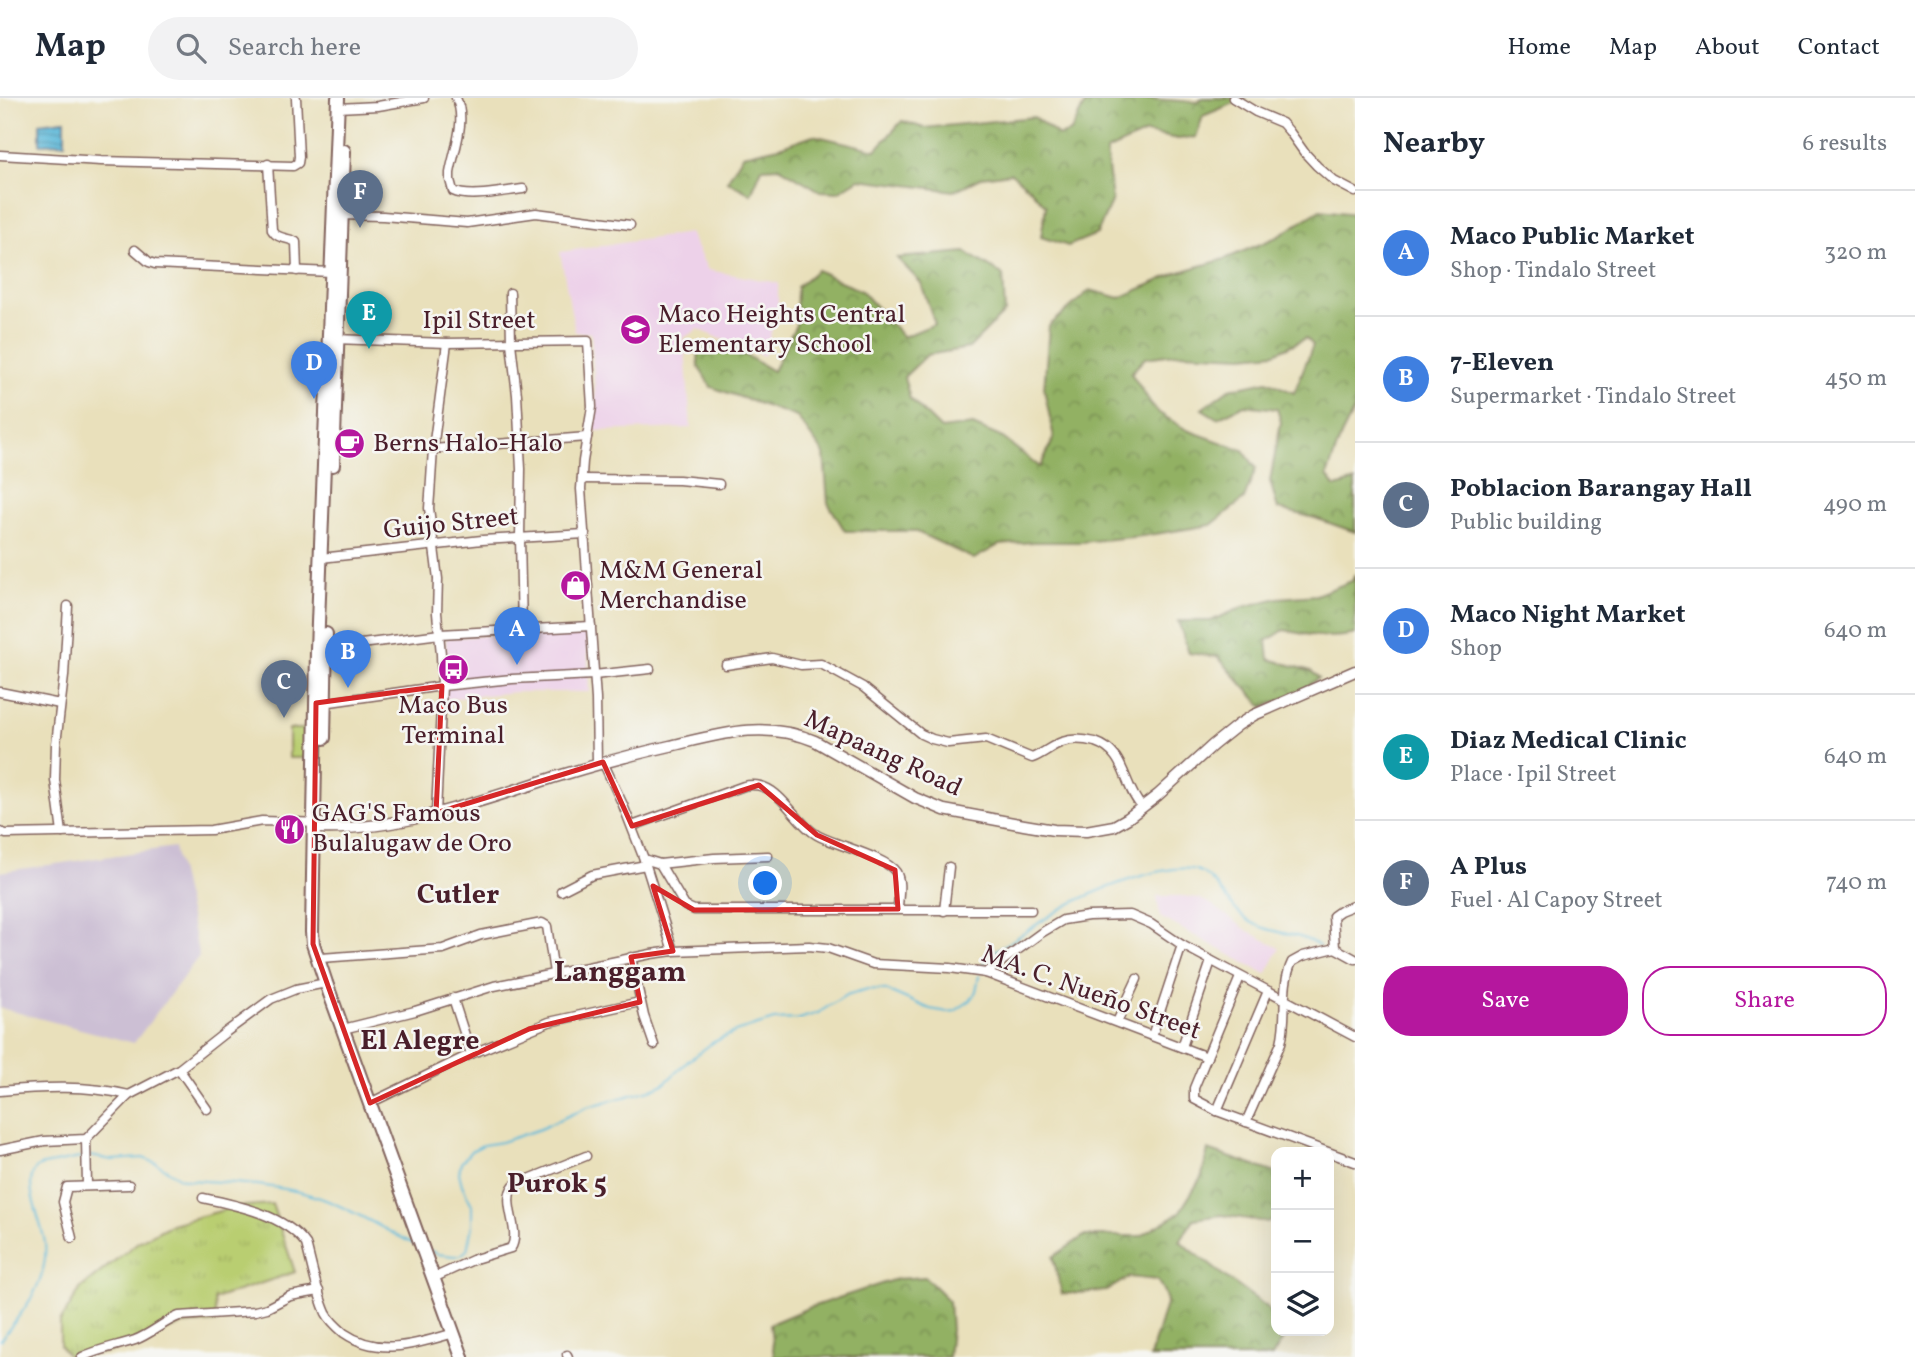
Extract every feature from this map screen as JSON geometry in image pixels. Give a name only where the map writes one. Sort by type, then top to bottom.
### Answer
[{"type":"highway","points":[[342,103],[313,943],[462,1357]]},
{"type":"highway","points":[[334,339],[331,272],[338,215]]},
{"type":"street","points":[[0,155],[101,161],[293,166],[298,163],[296,98]]},
{"type":"street","points":[[342,103],[378,106],[424,98]]},
{"type":"street","points":[[456,98],[461,118],[450,173],[453,191],[471,193],[523,189]]},
{"type":"street","points":[[1233,98],[1282,123],[1317,166],[1334,181],[1355,192]]},
{"type":"street","points":[[268,164],[272,230],[274,235],[296,242],[297,271]]},
{"type":"street","points":[[338,215],[467,223],[536,214],[631,225]]},
{"type":"street","points":[[135,250],[155,264],[331,272]]},
{"type":"street","points":[[510,293],[519,442],[522,630]]},
{"type":"street","name":"Ipil Street","points":[[334,339],[447,343],[588,341],[592,397],[587,437]]},
{"type":"street","points":[[436,813],[442,686],[438,579],[429,508],[433,449],[447,343]]},
{"type":"street","points":[[433,449],[587,437],[582,479],[600,763],[632,826],[673,951]]},
{"type":"street","points":[[582,479],[679,480],[719,484]]},
{"type":"street","name":"Guijo Street","points":[[325,558],[482,540],[585,534]]},
{"type":"street","points":[[62,833],[55,780],[68,606]]},
{"type":"street","points":[[322,649],[440,634],[591,626]]},
{"type":"street","points":[[726,665],[772,657],[801,665],[821,664],[863,687],[921,734],[948,743],[986,739],[1032,758],[1071,740],[1096,743],[1111,750],[1142,807]]},
{"type":"street","points":[[321,703],[442,686],[650,669]]},
{"type":"street","name":"Mapaang Road","points":[[318,825],[370,827],[436,813],[600,763],[702,738],[745,730],[769,729],[802,735],[815,741],[929,805],[956,813],[1044,828],[1086,831],[1114,826],[1142,807],[1238,725],[1254,715],[1355,671]]},
{"type":"street","points":[[0,692],[60,704]]},
{"type":"street","points":[[632,826],[744,786],[759,785],[779,798],[817,835],[883,862],[895,870],[899,881],[898,909]]},
{"type":"street","points":[[0,832],[211,830],[262,821],[318,825]]},
{"type":"street","points":[[561,891],[592,875],[645,862],[660,864],[768,856]]},
{"type":"street","points":[[660,864],[685,906],[694,910],[1031,910]]},
{"type":"street","points":[[944,911],[949,867]]},
{"type":"street","points":[[1335,948],[1332,916],[1355,905]]},
{"type":"street","points":[[986,973],[1063,920],[1074,917],[1130,915],[1152,924],[1182,945],[1355,1037]]},
{"type":"street","points":[[321,962],[443,949],[481,935],[542,923],[547,926],[549,933],[554,973]]},
{"type":"street","points":[[1152,1036],[1182,945]]},
{"type":"street","name":"MA. C. Nueño Street","points":[[343,1029],[415,1011],[494,986],[631,957],[673,951],[819,946],[873,964],[950,968],[986,973],[1207,1057]]},
{"type":"street","points":[[1246,1122],[1281,1043],[1285,1029],[1288,974],[1292,962],[1303,956],[1335,948],[1355,959]]},
{"type":"street","points":[[631,957],[640,1002],[654,1045]]},
{"type":"street","points":[[1182,1047],[1211,961]]},
{"type":"street","points":[[1240,977],[1193,1096],[1198,1102],[1217,1111],[1355,1162]]},
{"type":"street","points":[[1118,1022],[1137,979]]},
{"type":"street","points":[[0,1150],[44,1141],[86,1139],[129,1095],[179,1069],[271,999],[296,989],[326,983]]},
{"type":"street","points":[[1217,1111],[1268,991]]},
{"type":"street","points":[[453,998],[471,1054]]},
{"type":"street","points":[[370,1103],[471,1054],[550,1022],[640,1002]]},
{"type":"street","points":[[179,1069],[207,1109]]},
{"type":"street","points":[[0,1090],[84,1088],[129,1095]]},
{"type":"street","points":[[86,1139],[87,1185]]},
{"type":"street","points":[[433,1278],[475,1259],[511,1248],[515,1240],[511,1188],[586,1156]]},
{"type":"street","points":[[72,1238],[64,1212],[63,1197],[69,1186],[130,1185]]},
{"type":"street","points":[[204,1198],[257,1212],[299,1234],[306,1244],[327,1315],[336,1326],[361,1344],[384,1349],[453,1333]]},
{"type":"street","points":[[82,1357],[103,1348],[135,1340],[167,1320],[179,1316],[255,1311],[290,1296],[319,1291]]},
{"type":"highlighted area","points":[[442,686],[436,813],[603,762],[632,826],[759,785],[817,835],[895,870],[898,909],[694,910],[653,886],[673,951],[631,957],[640,1002],[529,1029],[370,1103],[313,944],[316,703]]},
{"type":"shaded area","name":"Maco Heights Central Elementary School","points":[[689,233],[708,270],[778,283],[778,309],[764,356],[698,329],[684,338],[691,428],[594,431],[596,407],[591,333],[575,332],[560,252]]},
{"type":"shaded area","points":[[587,630],[589,692],[515,692],[446,699],[446,638]]},
{"type":"shaded area","points":[[174,847],[199,956],[134,1043],[0,1008],[0,872]]},
{"type":"shaded area","points":[[1157,896],[1198,898],[1211,904],[1248,931],[1280,948],[1266,974],[1160,917]]},
{"type":"green space","points":[[1095,98],[1197,102],[1203,98],[1246,98],[1203,116],[1196,137],[1178,139],[1146,133],[1106,151],[1112,200],[1097,234],[1068,246],[1041,237],[1046,206],[1011,173],[982,177],[954,191],[859,179],[838,192],[820,191],[779,167],[762,168],[751,194],[727,181],[743,155],[779,147],[813,135],[876,150],[902,121],[924,128],[1034,117],[1059,136],[1071,132],[1083,107]]},
{"type":"green space","points":[[1320,210],[1355,214],[1355,408],[1341,436],[1327,476],[1336,487],[1355,481],[1355,532],[1278,509],[1270,481],[1281,422],[1277,409],[1244,405],[1217,418],[1202,409],[1229,389],[1267,381],[1294,393],[1313,345],[1306,338],[1275,353],[1243,356],[1182,353],[1145,358],[1131,373],[1156,411],[1187,430],[1243,450],[1256,468],[1244,499],[1211,525],[1081,542],[999,545],[974,559],[915,531],[845,531],[828,503],[824,454],[797,417],[711,387],[698,366],[699,347],[726,344],[773,371],[796,325],[797,287],[817,270],[863,292],[903,337],[935,324],[921,283],[897,258],[965,252],[1003,275],[1005,312],[969,348],[927,355],[904,377],[910,399],[941,429],[973,425],[1003,438],[1040,467],[1054,438],[1044,389],[1049,326],[1090,290],[1120,298],[1176,273],[1225,259],[1277,237]]},
{"type":"green space","points":[[1355,574],[1355,634],[1328,637],[1284,630],[1267,641],[1269,659],[1311,671],[1319,678],[1295,695],[1263,707],[1218,657],[1189,653],[1178,621],[1211,621],[1243,607],[1278,598],[1316,595],[1352,581]]},
{"type":"green space","points":[[289,729],[306,729],[306,758],[289,758]]},
{"type":"green space","points":[[1208,1150],[1271,1171],[1271,1221],[1222,1215],[1194,1219],[1180,1241],[1267,1307],[1271,1315],[1271,1336],[1282,1336],[1283,1339],[1272,1357],[1150,1357],[1167,1301],[1157,1280],[1129,1277],[1106,1291],[1062,1294],[1053,1257],[1084,1236],[1141,1236],[1179,1213],[1202,1176]]},
{"type":"green space","points":[[272,1204],[295,1272],[214,1299],[216,1322],[182,1325],[108,1352],[69,1357],[60,1346],[60,1322],[81,1288],[138,1242],[172,1224],[235,1207]]},
{"type":"green space","points":[[925,1277],[949,1301],[951,1330],[948,1357],[774,1357],[770,1324],[808,1308],[896,1279]]},
{"type":"water","points":[[65,120],[65,143],[40,144],[40,123]]},
{"type":"waterway","points":[[982,966],[996,950],[1074,902],[1137,877],[1174,869],[1201,872],[1215,883],[1242,916],[1255,924],[1303,938],[1319,946]]},
{"type":"waterway","points":[[1330,954],[1355,970]]},
{"type":"waterway","points":[[431,1251],[454,1256],[467,1250],[472,1226],[472,1205],[459,1173],[461,1163],[471,1151],[540,1129],[587,1107],[664,1084],[712,1043],[735,1032],[774,1020],[799,1019],[818,1013],[846,995],[868,989],[886,990],[930,1009],[955,1011],[971,1000],[979,976]]},
{"type":"waterway","points":[[90,1156],[112,1160],[143,1158],[188,1180],[257,1185],[307,1194],[347,1209],[416,1245]]},
{"type":"waterway","points":[[0,1340],[33,1296],[43,1271],[45,1243],[32,1191],[33,1172],[39,1166],[85,1157]]},
{"type":"place","name":"A Plus","points":[[360,228]]},
{"type":"place","name":"Maco Heights Central Elementary School","points":[[635,330]]},
{"type":"place","name":"Diaz Medical Clinic","points":[[369,349]]},
{"type":"place","name":"Maco Night Market","points":[[314,399]]},
{"type":"place","name":"Berns Halo-Halo","points":[[350,444]]},
{"type":"place","name":"M&M General Merchandise","points":[[576,586]]},
{"type":"place","name":"Maco Public Market","points":[[517,665]]},
{"type":"place","name":"Maco Bus Terminal","points":[[453,670]]},
{"type":"place","name":"7-Eleven","points":[[348,688]]},
{"type":"place","name":"Poblacion Barangay Hall","points":[[284,718]]},
{"type":"place","name":"GAG'S Famous Bulalugaw de Oro","points":[[289,829]]},
{"type":"district","name":"Cutler","points":[[458,895]]},
{"type":"district","name":"Langgam","points":[[620,973]]},
{"type":"district","name":"El Alegre","points":[[420,1041]]},
{"type":"district","name":"Purok 5","points":[[557,1184]]}]
